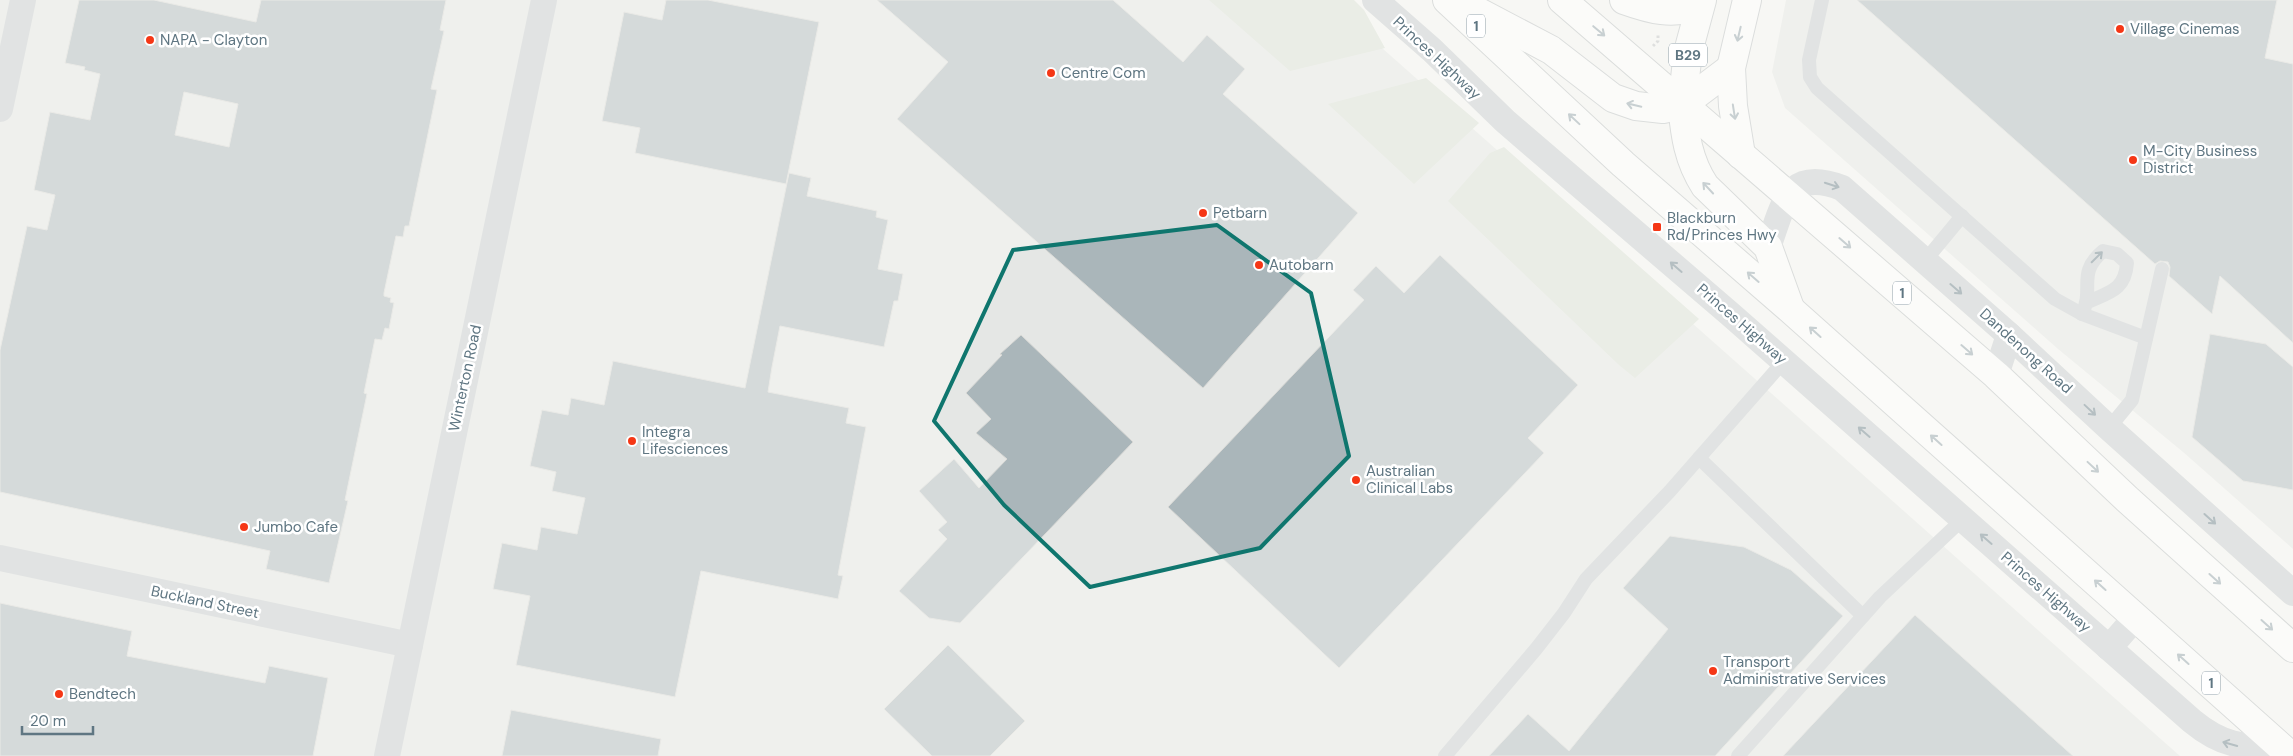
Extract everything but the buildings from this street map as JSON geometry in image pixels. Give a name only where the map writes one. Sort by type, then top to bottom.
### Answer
[{"type":"main road","name":"Princes Highway","points":[[1447,0],[1623,164],[1790,309],[2285,751]]},
{"type":"main road","points":[[1456,0],[1551,50],[1613,98],[1649,108],[1668,109],[1682,105],[1731,68]]},
{"type":"main road","name":"1","points":[[1562,0],[1996,375],[2127,499],[2293,648]]},
{"type":"main road","points":[[1624,0],[1668,11],[1681,12],[1701,3]]},
{"type":"main road","points":[[1741,155],[1733,106],[1731,68],[1746,0]]},
{"type":"main road","name":"B29","points":[[1682,105],[1688,52],[1701,3]]},
{"type":"main road","points":[[1682,105],[1685,138],[1697,173],[1705,186],[1768,247],[1790,309]]},
{"type":"street","points":[[0,109],[23,0]]},
{"type":"street","name":"Winterton Road","points":[[386,756],[544,0]]},
{"type":"street","name":"Princes Highway","points":[[1375,0],[1432,50],[1504,121],[1784,361],[2207,733],[2219,740],[2238,746],[2285,751]]},
{"type":"street","name":"Dandenong Road","points":[[1788,194],[1798,185],[1812,181],[1828,183],[1842,188],[1924,262],[2009,334],[2109,428],[2293,593]]},
{"type":"street","points":[[1768,247],[1788,194]]},
{"type":"street","points":[[1996,375],[2009,334]]},
{"type":"street","name":"Buckland Street","points":[[0,558],[410,645]]},
{"type":"street","points":[[2109,648],[2136,617]]},
{"type":"lane","points":[[1822,0],[1809,60],[1810,77],[1817,88],[2055,299],[2085,308],[2146,338]]},
{"type":"lane","points":[[1924,262],[1962,216]]},
{"type":"lane","points":[[2109,428],[2132,400],[2162,269]]},
{"type":"lane","points":[[1445,756],[1536,649],[1564,613],[1586,579],[1699,458],[1784,361]]},
{"type":"lane","points":[[1699,458],[1863,616]]},
{"type":"lane","points":[[1738,756],[1880,597],[1962,519]]},
{"type":"path","points":[[1653,47],[1658,41],[1658,29]]},
{"type":"highlighted area","points":[[1217,225],[1311,293],[1349,456],[1260,548],[1090,587],[1004,505],[934,421],[1013,250]]},
{"type":"shaded area","points":[[0,0],[1328,0],[2180,756],[0,756]]},
{"type":"shaded area","points":[[1209,0],[1354,0],[1364,10],[1385,48],[1290,71]]},
{"type":"shaded area","points":[[1786,0],[2293,0],[2293,549],[2183,452],[2058,349],[1785,108],[1772,72]]},
{"type":"shaded area","points":[[1426,78],[1479,123],[1414,184],[1328,104]]},
{"type":"shaded area","points":[[1504,147],[1699,319],[1635,378],[1619,365],[1448,201],[1490,153]]},
{"type":"place","name":"Village Cinemas","points":[[2120,29]]},
{"type":"place","name":"NAPA - Clayton","points":[[150,40]]},
{"type":"place","name":"Centre Com","points":[[1051,73]]},
{"type":"place","name":"M-City Business District","points":[[2133,160]]},
{"type":"place","name":"Petbarn","points":[[1203,213]]},
{"type":"place","name":"Blackburn Rd/Princes Hwy","points":[[1657,227]]},
{"type":"place","name":"Autobarn","points":[[1259,265]]},
{"type":"place","name":"Integra Lifesciences","points":[[632,441]]},
{"type":"place","name":"Australian Clinical Labs","points":[[1356,480]]},
{"type":"place","name":"Jumbo Cafe","points":[[244,527]]},
{"type":"place","name":"Transport Administrative Services","points":[[1713,671]]},
{"type":"place","name":"Bendtech","points":[[59,694]]}]
